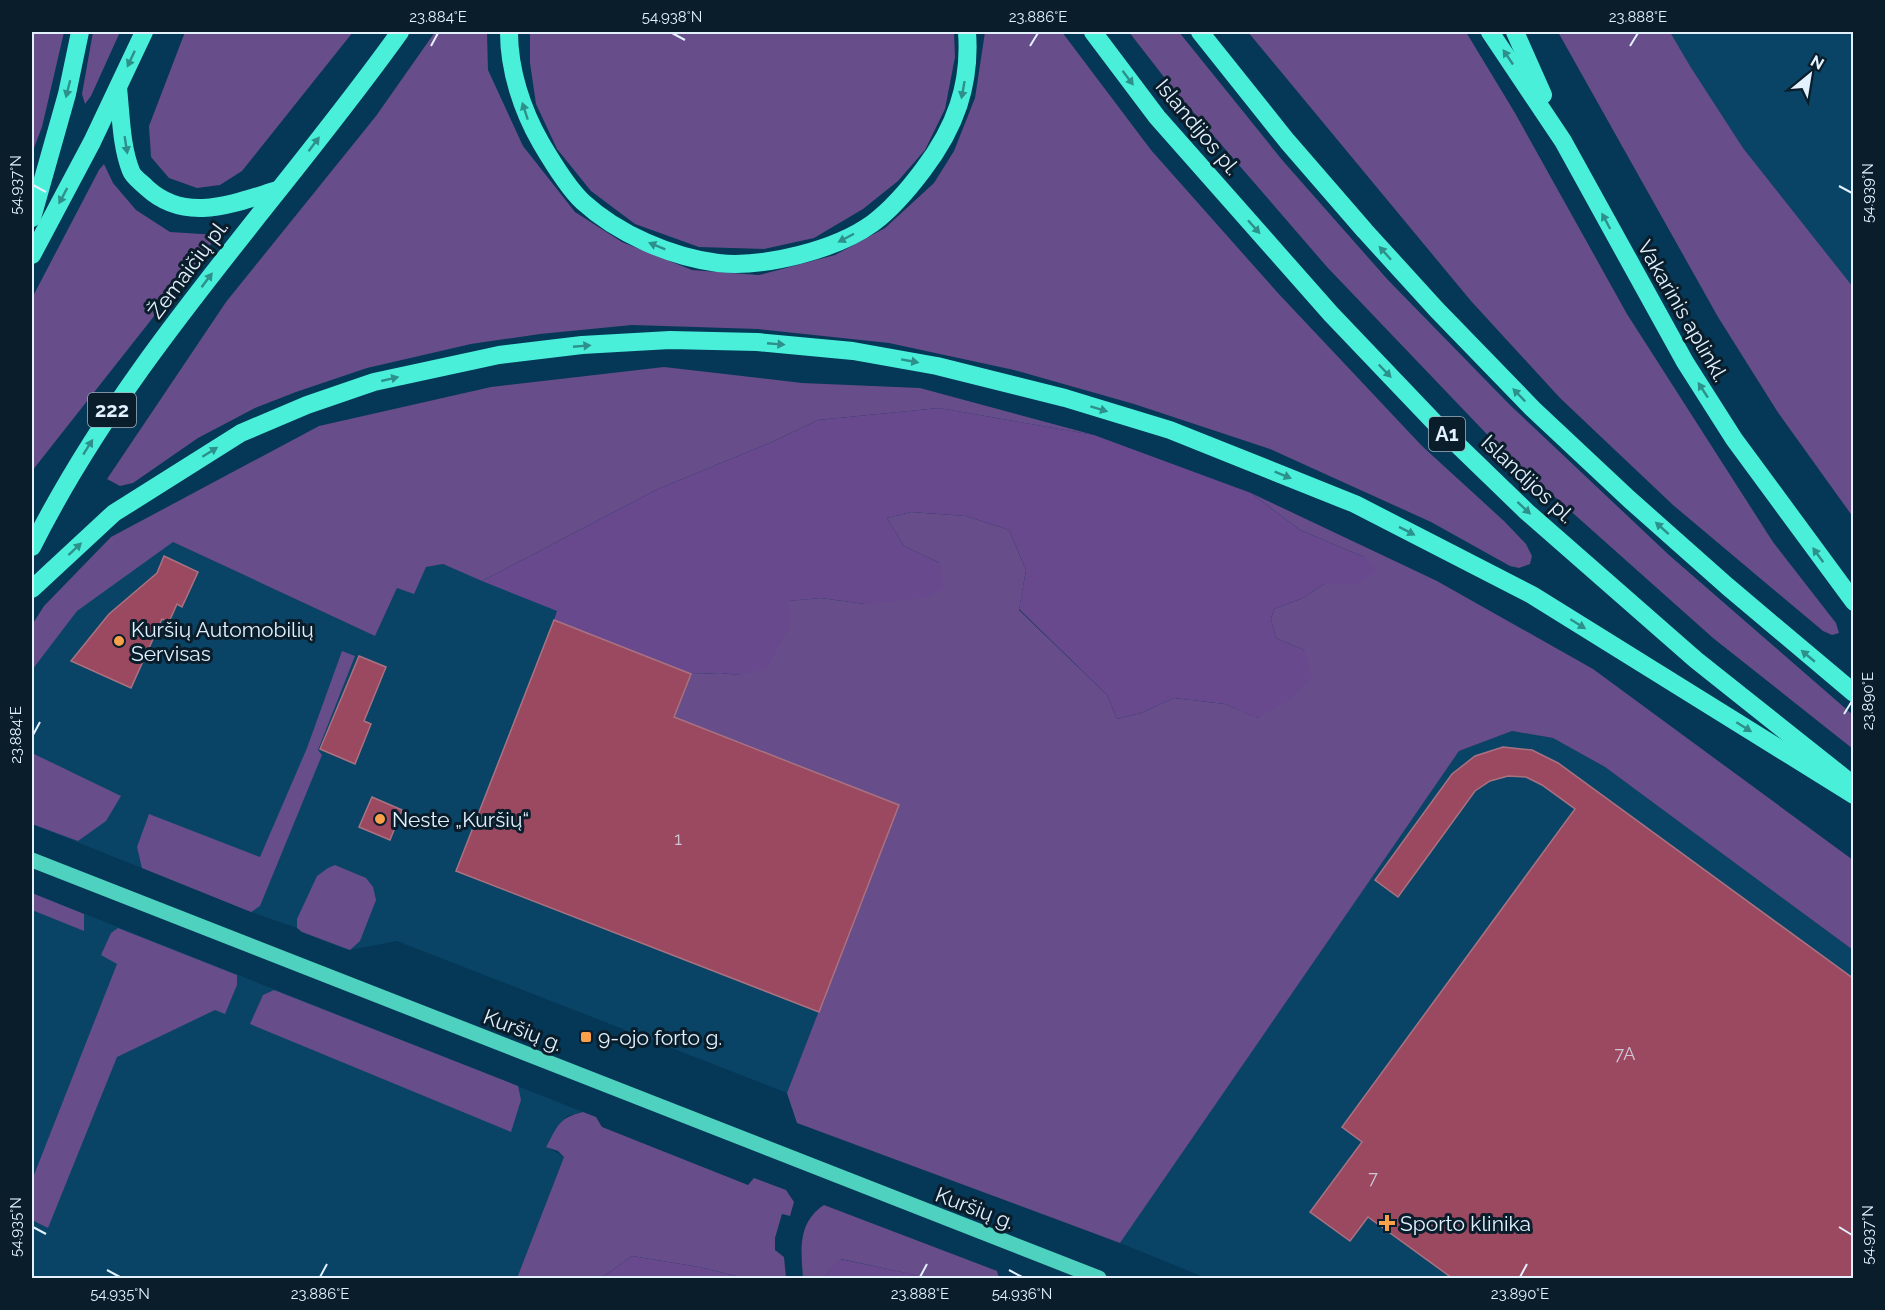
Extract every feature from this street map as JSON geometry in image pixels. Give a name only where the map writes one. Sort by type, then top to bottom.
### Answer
[{"type":"highway","points":[[32,218],[67,94],[80,32]]},
{"type":"highway","points":[[32,255],[92,142],[144,32]]},
{"type":"highway","name":"Žemaičių pl.","points":[[32,547],[57,496],[115,405],[208,278],[400,32]]},
{"type":"highway","points":[[509,32],[515,78],[528,120],[548,156],[583,201],[629,235],[674,253],[719,263],[766,261],[805,254],[839,242],[873,223],[904,196],[940,147],[963,95],[968,46],[967,32]]},
{"type":"highway","name":"Islandijos pl.","points":[[1093,32],[1157,117],[1331,314],[1435,423],[1527,512],[1696,660],[1854,785]]},
{"type":"highway","points":[[1200,32],[1287,141],[1365,231],[1437,310],[1533,409],[1727,586],[1854,693]]},
{"type":"highway","name":"Vakarinis aplinkl.","points":[[1491,32],[1563,141],[1685,362],[1734,439],[1854,602]]},
{"type":"highway","points":[[1515,32],[1563,141]]},
{"type":"highway","points":[[118,87],[131,173],[157,197],[189,208],[220,207],[278,190]]},
{"type":"highway","points":[[32,589],[114,513],[241,433],[307,405],[374,382],[499,355],[593,344],[670,340],[757,342],[853,351],[937,366],[1065,398],[1170,430],[1355,504],[1532,595],[1854,795]]},
{"type":"main road","name":"Kuršių g.","points":[[32,860],[1099,1278]]},
{"type":"shaded area","points":[[32,32],[64,32],[42,127],[32,153]]},
{"type":"shaded area","points":[[93,32],[120,32],[91,96],[85,104],[82,94]]},
{"type":"shaded area","points":[[185,32],[353,32],[242,171],[220,185],[197,188],[169,178],[151,157],[149,126]]},
{"type":"shaded area","points":[[435,32],[487,32],[488,70],[523,146],[575,212],[622,242],[692,270],[759,275],[835,255],[885,228],[934,183],[954,151],[975,98],[985,32],[1062,32],[1151,150],[1277,292],[1422,446],[1526,544],[1532,556],[1530,564],[1519,568],[1510,566],[1431,522],[1270,449],[1134,404],[1014,370],[889,343],[758,329],[632,325],[540,334],[471,344],[367,368],[296,392],[255,408],[198,438],[133,483],[120,486],[107,479],[226,302],[376,116]]},
{"type":"shaded area","points":[[530,32],[954,32],[955,57],[945,109],[925,150],[898,181],[863,209],[814,238],[764,249],[699,247],[635,224],[591,191],[557,149],[536,104],[530,63]]},
{"type":"shaded area","points":[[1129,32],[1179,32],[1283,161],[1388,280],[1510,405],[1669,555],[1853,715],[1853,749],[1713,638],[1501,449],[1327,267],[1174,90]]},
{"type":"shaded area","points":[[1248,32],[1466,32],[1515,113],[1627,314],[1773,542],[1836,623],[1839,633],[1832,635],[1823,631],[1673,505],[1560,398],[1471,301]]},
{"type":"shaded area","points":[[1558,32],[1670,32],[1743,148],[1853,287],[1853,517],[1777,411],[1718,317]]},
{"type":"shaded area","points":[[1670,32],[1853,32],[1853,287],[1743,148]]},
{"type":"shaded area","points":[[104,164],[113,183],[136,210],[170,232],[218,235],[32,471],[32,298]]},
{"type":"shaded area","points":[[664,367],[802,383],[920,388],[1094,435],[939,408],[818,420],[772,442],[658,489],[482,581],[443,564],[426,567],[414,594],[397,588],[375,636],[173,542],[77,611],[32,670],[32,625],[44,606],[111,537],[319,426],[491,387]]},
{"type":"shaded area","points":[[939,408],[1094,435],[1251,493],[1300,530],[1364,557],[1378,571],[1355,584],[1324,584],[1303,598],[1274,609],[1271,619],[1276,638],[1304,650],[1312,676],[1290,700],[1257,718],[1225,704],[1174,698],[1141,713],[1117,719],[1107,695],[1019,609],[1026,570],[1009,530],[966,516],[911,512],[887,518],[904,546],[940,563],[944,588],[924,598],[865,604],[821,598],[789,601],[790,626],[767,668],[740,675],[691,674],[554,620],[557,611],[482,581],[658,489],[772,442],[818,420]]},
{"type":"shaded area","points":[[1251,493],[1437,581],[1593,669],[1853,860],[1853,950],[1605,767],[1553,738],[1512,731],[1459,751],[1120,1243],[797,1123],[787,1093],[899,805],[674,717],[691,674],[740,675],[788,601],[821,598],[865,604],[940,563],[904,546],[887,518],[911,512],[966,516],[1009,530],[1026,570],[1019,610],[1107,695],[1117,719],[1141,713],[1174,698],[1225,704],[1258,718],[1304,650],[1276,638],[1271,619],[1274,609],[1303,598],[1324,584],[1355,584],[1364,557],[1300,530]]},
{"type":"shaded area","points":[[173,542],[375,636],[397,588],[426,567],[443,564],[558,611],[554,620],[691,674],[674,717],[899,805],[819,1012],[797,1123],[787,1093],[397,941],[350,950],[342,948],[297,928],[251,912],[32,824],[32,625],[44,606]]},
{"type":"shaded area","points":[[342,651],[355,656],[318,750],[322,755],[260,906],[251,912],[142,868],[137,847],[149,814],[260,857],[307,748]]},
{"type":"shaded area","points":[[1512,731],[1553,738],[1605,767],[1853,950],[1853,1278],[1206,1278],[1120,1243],[1459,751]]},
{"type":"shaded area","points":[[32,753],[121,796],[106,821],[78,841],[32,824]]},
{"type":"shaded area","points":[[335,865],[366,878],[373,887],[376,900],[360,941],[350,950],[297,928],[297,919],[317,876]]},
{"type":"shaded area","points":[[32,893],[583,1112],[567,1116],[546,1146],[564,1157],[517,1278],[32,1278]]},
{"type":"shaded area","points":[[32,893],[84,914],[84,931],[32,910]]},
{"type":"shaded area","points":[[118,928],[237,975],[237,985],[225,1014],[215,1010],[117,1057],[48,1228],[32,1220],[32,1180],[117,964],[101,955],[111,933]]},
{"type":"shaded area","points":[[274,990],[518,1086],[521,1100],[511,1132],[250,1024],[263,995]]},
{"type":"shaded area","points":[[583,1112],[596,1117],[602,1127],[748,1185],[754,1178],[786,1190],[794,1202],[790,1216],[782,1214],[775,1238],[775,1250],[784,1257],[786,1278],[744,1278],[699,1267],[632,1256],[601,1278],[517,1278],[564,1157],[558,1151],[546,1147],[563,1120]]},
{"type":"shaded area","points":[[824,1205],[997,1271],[999,1278],[924,1278],[841,1259],[823,1278],[803,1278],[802,1247],[805,1229],[815,1212]]},
{"type":"shaded area","points":[[632,1256],[699,1267],[744,1278],[601,1278]]},
{"type":"shaded area","points":[[840,1259],[916,1275],[924,1278],[823,1278]]},
{"type":"building","name":"Kuršių Automobilių Servisas","points":[[164,556],[198,572],[182,607],[177,604],[169,622],[162,619],[131,688],[71,661],[109,614],[157,573]]},
{"type":"building","points":[[554,620],[691,674],[674,717],[899,805],[819,1012],[456,871]]},
{"type":"building","points":[[359,656],[386,667],[364,721],[371,724],[355,764],[320,749]]},
{"type":"building","points":[[1503,747],[1532,750],[1558,763],[1854,979],[1854,1278],[1452,1278],[1368,1217],[1350,1241],[1310,1212],[1362,1142],[1342,1127],[1575,809],[1542,785],[1526,777],[1508,776],[1490,781],[1475,791],[1398,897],[1375,880],[1452,774],[1475,756]]},
{"type":"building","points":[[372,797],[402,810],[390,840],[359,827]]},
{"type":"place","name":"Kuršių Automobilių Servisas","points":[[119,641]]},
{"type":"place","name":"Neste „Kuršių“","points":[[380,819]]},
{"type":"place","name":"9-ojo forto g.","points":[[586,1037]]},
{"type":"place","name":"Sporto klinika","points":[[1387,1223]]}]
